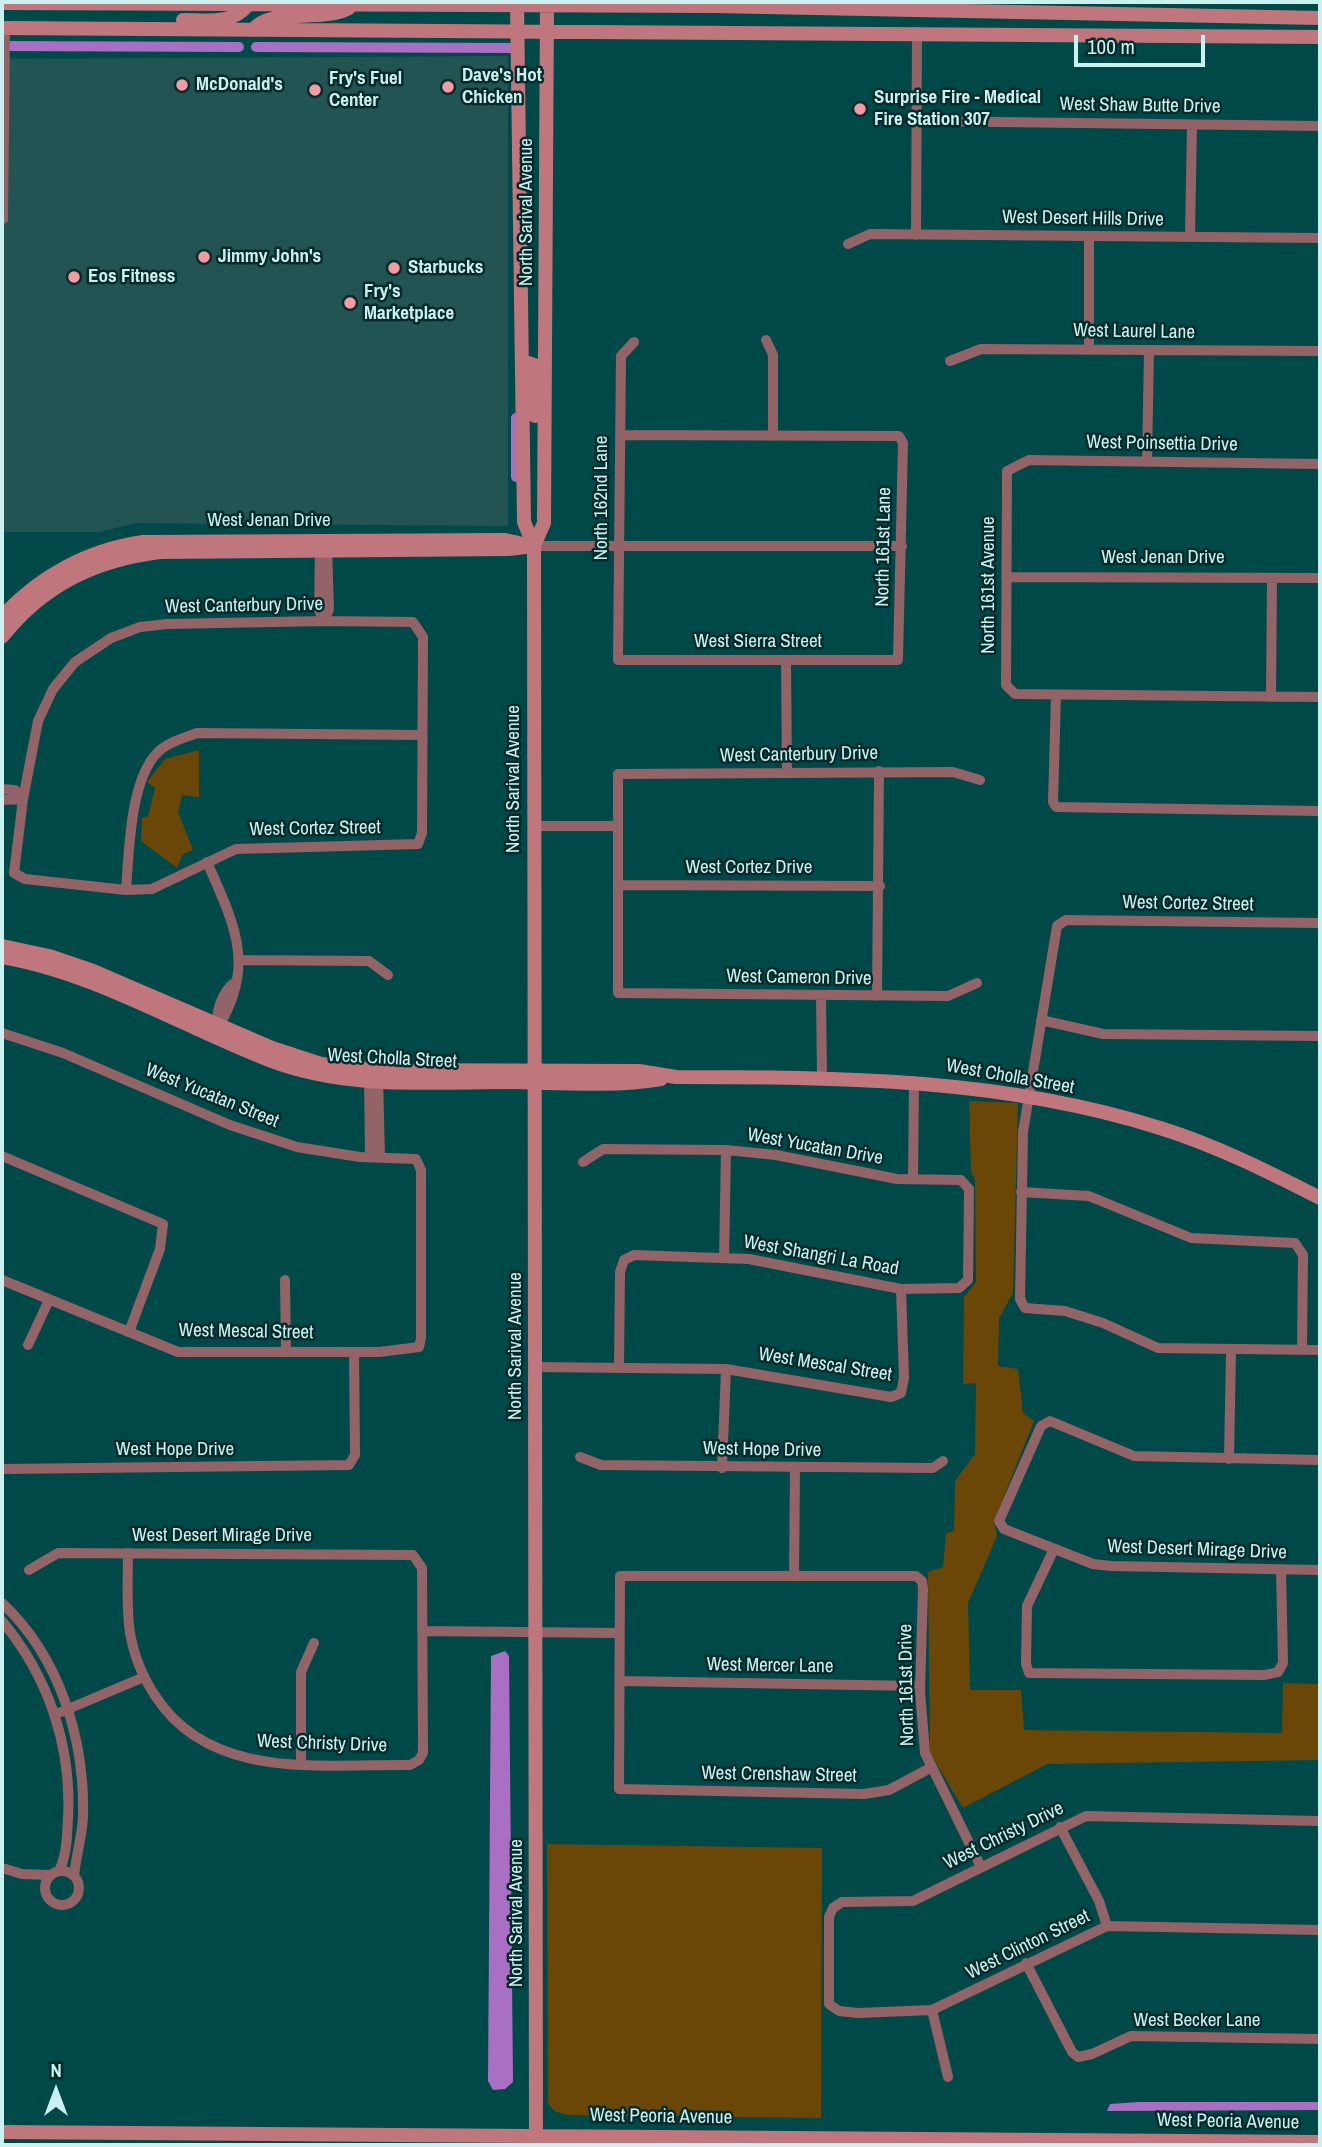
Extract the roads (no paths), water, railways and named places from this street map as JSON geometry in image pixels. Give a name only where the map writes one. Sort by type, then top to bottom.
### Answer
[{"type":"main road","points":[[1320,18],[547,4],[4,3],[4,28],[517,33],[917,32],[1320,37]]},
{"type":"main road","name":"North Sarival Avenue","points":[[517,4],[524,522],[534,546],[536,2140]]},
{"type":"main road","name":"North Sarival Avenue","points":[[534,546],[544,523],[547,4]]},
{"type":"main road","points":[[160,29],[176,20],[230,19],[240,15],[248,5]]},
{"type":"main road","points":[[253,30],[260,21],[271,18],[324,17],[353,5]]},
{"type":"main road","points":[[522,361],[534,365],[535,419],[545,423]]},
{"type":"main road","name":"West Jenan Drive","points":[[23,604],[96,565],[131,555],[323,548],[508,549],[534,546]]},
{"type":"main road","points":[[2,617],[23,604]]},
{"type":"main road","points":[[2,637],[23,604]]},
{"type":"main road","name":"West Cholla Street","points":[[2,946],[49,956],[93,971],[216,1030]]},
{"type":"main road","name":"West Cholla Street","points":[[2,957],[49,967],[216,1030],[308,1061],[374,1075],[533,1076],[638,1083],[676,1077],[822,1079],[914,1082],[1031,1096],[1160,1128],[1276,1175],[1320,1198]]},
{"type":"main road","name":"West Peoria Avenue","points":[[2,2132],[536,2140],[1320,2142]]},
{"type":"street","points":[[3,219],[4,28]]},
{"type":"street","points":[[916,235],[917,32]]},
{"type":"street","name":"West Shaw Butte Drive","points":[[916,121],[1320,126]]},
{"type":"street","points":[[1190,237],[1192,125]]},
{"type":"street","name":"West Desert Hills Drive","points":[[848,244],[870,234],[1320,238]]},
{"type":"street","points":[[1089,236],[1089,348]]},
{"type":"street","points":[[620,435],[773,436],[773,355],[766,340]]},
{"type":"street","name":"North 162nd Lane","points":[[618,660],[621,356],[634,342]]},
{"type":"street","name":"West Laurel Lane","points":[[950,361],[981,349],[1320,351]]},
{"type":"street","points":[[1147,461],[1149,349]]},
{"type":"street","name":"North 161st Lane","points":[[773,436],[899,436],[903,443],[898,660]]},
{"type":"street","name":"West Poinsettia Drive","points":[[1007,471],[1029,460],[1320,464]]},
{"type":"street","name":"North 161st Avenue","points":[[1007,471],[1006,685],[1016,694],[1056,695]]},
{"type":"street","name":"West Jenan Drive","points":[[534,546],[902,546]]},
{"type":"street","points":[[323,548],[319,610],[324,621]]},
{"type":"street","name":"West Jenan Drive","points":[[1006,577],[1320,578]]},
{"type":"street","points":[[1271,697],[1272,578]]},
{"type":"street","name":"West Canterbury Drive","points":[[14,873],[23,799],[38,721],[53,689],[75,662],[110,638],[140,627],[167,624],[324,621],[413,622],[420,628],[423,636],[422,735]]},
{"type":"street","name":"West Sierra Street","points":[[618,660],[898,660]]},
{"type":"street","points":[[786,660],[787,772]]},
{"type":"street","points":[[1320,697],[1056,695],[1052,802],[1056,807],[1320,811]]},
{"type":"street","points":[[126,890],[139,785],[157,753],[197,733],[422,735]]},
{"type":"street","name":"West Cortez Street","points":[[14,873],[25,878],[126,890],[152,889],[236,849],[252,846],[418,844],[422,833],[422,735]]},
{"type":"street","points":[[877,996],[879,771]]},
{"type":"street","name":"West Canterbury Drive","points":[[618,826],[618,774],[953,772],[981,780]]},
{"type":"street","points":[[2,789],[15,790],[23,799]]},
{"type":"street","points":[[2,800],[23,799]]},
{"type":"street","points":[[533,825],[618,826],[618,885]]},
{"type":"street","points":[[207,862],[236,927],[239,960],[234,983],[227,988],[216,1017],[216,1030]]},
{"type":"street","name":"West Cortez Drive","points":[[618,885],[880,886]]},
{"type":"street","name":"West Cameron Drive","points":[[618,885],[618,993],[948,996],[976,983]]},
{"type":"street","name":"West Cortez Street","points":[[1041,1020],[1057,926],[1066,920],[1320,923]]},
{"type":"street","points":[[239,960],[369,961],[388,975]]},
{"type":"street","points":[[821,995],[822,1079]]},
{"type":"street","points":[[1320,1036],[1103,1034],[1041,1020],[1031,1096],[1023,1132],[1020,1299],[1025,1308],[1065,1311],[1103,1323],[1158,1348],[1320,1350]]},
{"type":"street","name":"West Yucatan Street","points":[[2,1033],[63,1053],[230,1125],[309,1151],[416,1159],[421,1170],[419,1347]]},
{"type":"street","points":[[374,1075],[375,1157]]},
{"type":"street","points":[[913,1179],[914,1082]]},
{"type":"street","name":"West Yucatan Drive","points":[[583,1163],[603,1149],[726,1150],[776,1155],[897,1179],[961,1180],[969,1189],[968,1280]]},
{"type":"street","points":[[724,1258],[726,1150]]},
{"type":"street","points":[[2,1156],[163,1224],[160,1249],[129,1332]]},
{"type":"street","points":[[1021,1192],[1089,1196],[1191,1238],[1296,1243],[1303,1255],[1302,1350]]},
{"type":"street","name":"West Shangri La Road","points":[[618,1367],[620,1272],[624,1260],[634,1255],[749,1259],[901,1289],[959,1288],[968,1280]]},
{"type":"street","name":"West Mescal Street","points":[[2,1280],[178,1352],[354,1352],[419,1347]]},
{"type":"street","points":[[285,1280],[286,1351]]},
{"type":"street","name":"West Mescal Street","points":[[534,1367],[726,1369],[891,1397],[901,1393],[904,1378],[901,1289]]},
{"type":"street","points":[[28,1345],[49,1300]]},
{"type":"street","points":[[1231,1351],[1228,1459],[1320,1460]]},
{"type":"street","name":"West Hope Drive","points":[[2,1469],[349,1465],[355,1455],[354,1352]]},
{"type":"street","points":[[722,1468],[726,1369]]},
{"type":"street","name":"West Desert Mirage Drive","points":[[1228,1459],[1134,1456],[1050,1421],[1041,1426],[999,1521],[1004,1529],[1093,1564],[1320,1570]]},
{"type":"street","name":"West Hope Drive","points":[[580,1457],[601,1465],[795,1469],[933,1468],[943,1461]]},
{"type":"street","points":[[620,1681],[620,1576],[794,1576],[795,1469]]},
{"type":"street","points":[[1054,1549],[1027,1605],[1026,1664],[1029,1673],[1265,1675],[1278,1672],[1283,1662],[1281,1570]]},
{"type":"street","name":"West Desert Mirage Drive","points":[[29,1570],[58,1553],[412,1555],[419,1559],[422,1568],[422,1631]]},
{"type":"street","name":"West Christy Drive","points":[[128,1553],[130,1634],[144,1676],[163,1709],[185,1732],[212,1747],[242,1758],[269,1763],[301,1764],[410,1765],[419,1760],[423,1753],[422,1631]]},
{"type":"street","name":"North 161st Drive","points":[[794,1576],[916,1576],[922,1581],[920,1686],[925,1753],[981,1867]]},
{"type":"street","points":[[2,1603],[30,1634],[48,1664],[67,1709],[78,1746],[83,1798],[74,1876],[79,1891],[69,1903],[58,1905],[22,1874]]},
{"type":"street","points":[[2,1621],[42,1682],[55,1715],[65,1754],[69,1801],[66,1849],[55,1873],[46,1882],[46,1893]]},
{"type":"street","points":[[422,1631],[620,1633]]},
{"type":"street","points":[[301,1764],[300,1672],[314,1643]]},
{"type":"street","points":[[55,1715],[144,1676]]},
{"type":"street","name":"West Mercer Lane","points":[[620,1681],[920,1686]]},
{"type":"street","name":"West Crenshaw Street","points":[[620,1681],[619,1789],[864,1794],[889,1790],[932,1767]]},
{"type":"street","name":"West Christy Drive","points":[[839,2011],[830,2004],[829,1917],[833,1908],[842,1902],[913,1900],[1086,1816],[1320,1821]]},
{"type":"street","points":[[1060,1827],[1099,1901],[1107,1926]]},
{"type":"street","points":[[2,1868],[22,1874],[55,1873],[74,1876]]},
{"type":"street","name":"West Clinton Street","points":[[839,2011],[932,2010],[1107,1926],[1320,1930]]},
{"type":"street","name":"West Becker Lane","points":[[1026,1964],[1077,2057],[1092,2054],[1131,2036],[1320,2039]]},
{"type":"street","points":[[932,2010],[948,2077]]},
{"type":"waterway","points":[[2,46],[239,47]]},
{"type":"waterway","points":[[256,47],[517,48],[517,53]]},
{"type":"waterway","points":[[516,418],[516,477]]},
{"type":"place","name":"McDonald's","points":[[182,85]]},
{"type":"place","name":"Dave's Hot Chicken","points":[[448,87]]},
{"type":"place","name":"Fry's Fuel Center","points":[[315,90]]},
{"type":"place","name":"Surprise Fire - Medical Fire Station 307","points":[[860,109]]},
{"type":"place","name":"Jimmy John's","points":[[204,257]]},
{"type":"place","name":"Starbucks","points":[[394,268]]},
{"type":"place","name":"Eos Fitness","points":[[74,277]]},
{"type":"place","name":"Fry's Marketplace","points":[[350,303]]}]
